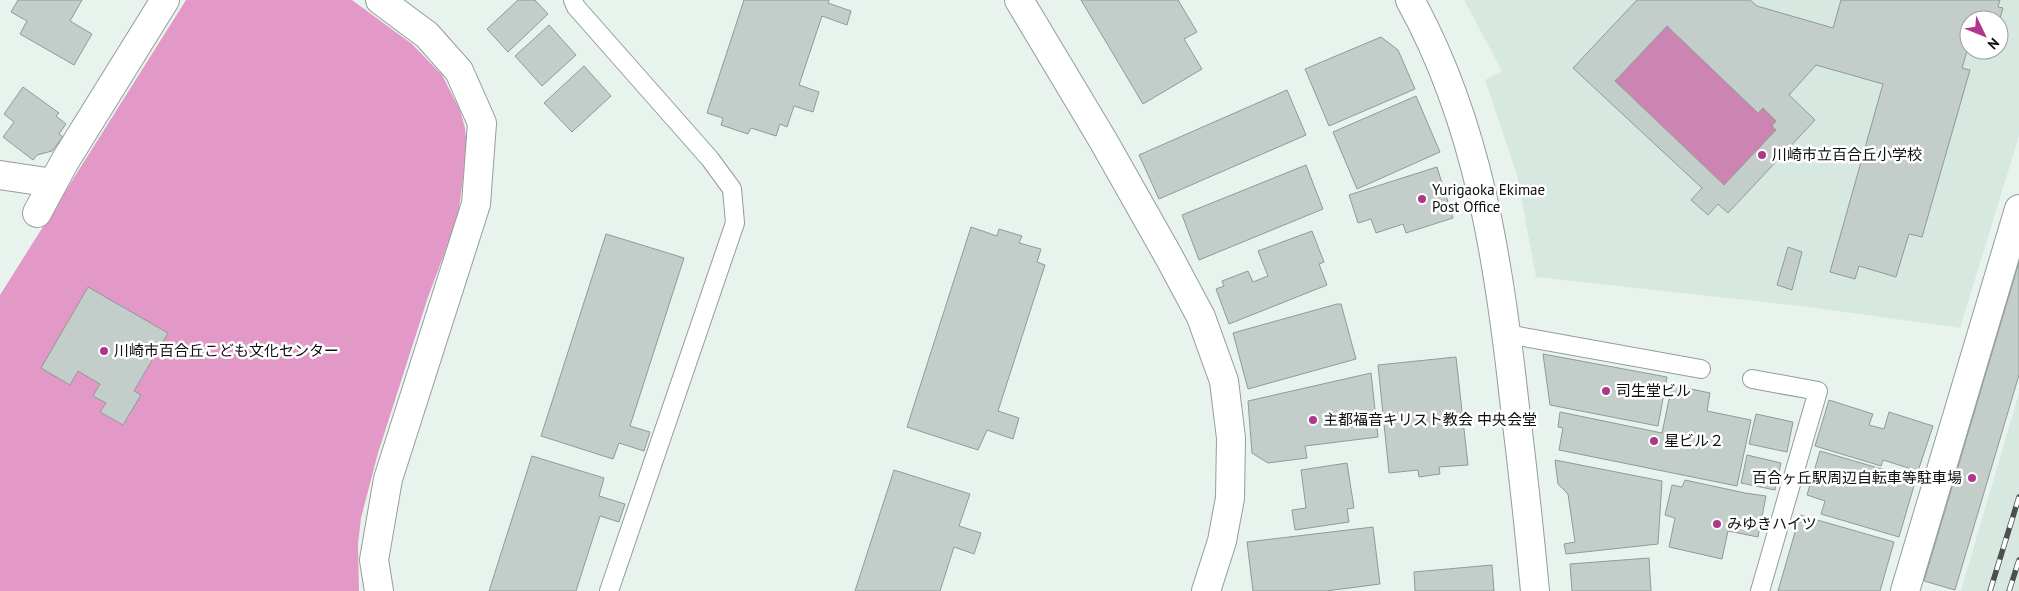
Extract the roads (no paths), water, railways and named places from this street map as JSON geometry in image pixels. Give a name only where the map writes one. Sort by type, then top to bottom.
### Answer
[{"type":"street","points":[[37,213],[53,182],[165,0]]},
{"type":"street","points":[[379,591],[374,560],[388,479],[476,204],[482,123],[459,71],[426,35],[380,0]]},
{"type":"street","points":[[1019,0],[1099,133],[1201,317],[1224,381],[1231,438],[1230,498],[1222,541],[1206,591]]},
{"type":"street","points":[[1410,0],[1455,96],[1478,170],[1507,334],[1535,591]]},
{"type":"street","points":[[0,175],[53,182]]},
{"type":"street","points":[[1905,591],[2019,209]]},
{"type":"lane","points":[[573,0],[576,7],[710,159],[732,189],[735,223],[609,591]]},
{"type":"lane","points":[[1507,334],[1701,370]]},
{"type":"lane","points":[[1752,379],[1818,391],[1760,591]]},
{"type":"railway","points":[[1990,591],[2019,497]]},
{"type":"railway","points":[[2009,591],[2019,560]]},
{"type":"place","name":"川崎市立百合丘小学校","points":[[1762,155]]},
{"type":"place","name":"Yurigaoka Ekimae Post Office","points":[[1422,199]]},
{"type":"place","name":"川崎市百合丘こども文化センター","points":[[104,351]]},
{"type":"place","name":"司生堂ビル","points":[[1606,391]]},
{"type":"place","name":"主都福音キリスト教会 中央会堂","points":[[1313,420]]},
{"type":"place","name":"星ビル２","points":[[1654,441]]},
{"type":"place","name":"百合ヶ丘駅周辺自転車等駐車場","points":[[1972,478]]},
{"type":"place","name":"みゆきハイツ","points":[[1717,524]]}]
